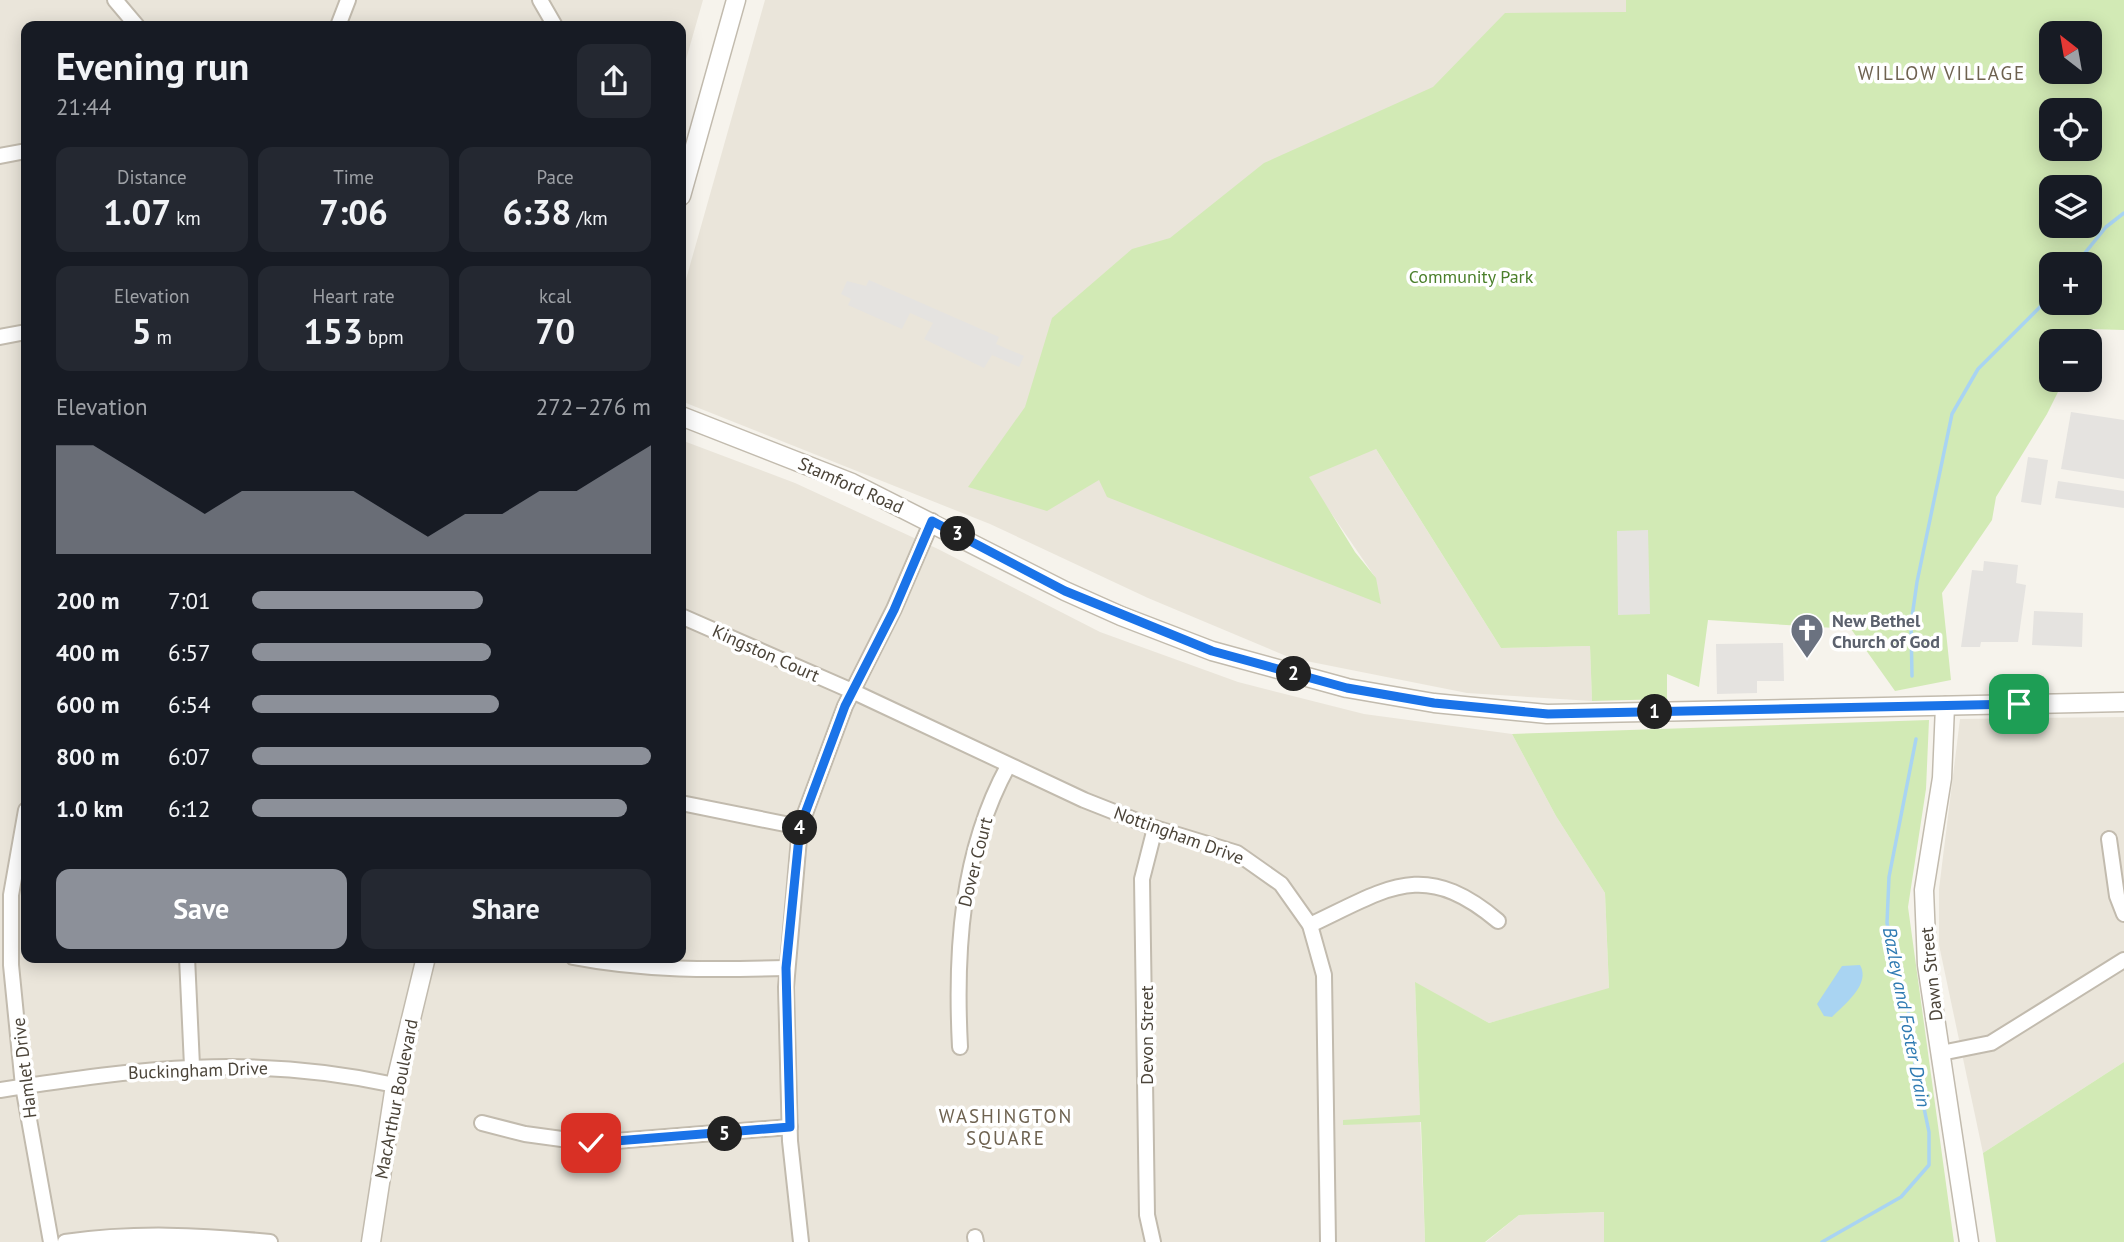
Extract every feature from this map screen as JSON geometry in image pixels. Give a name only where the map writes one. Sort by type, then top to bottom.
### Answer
[{"type":"street","points":[[115,0],[133,21]]},
{"type":"street","points":[[340,21],[348,0]]},
{"type":"street","points":[[540,0],[552,21]]},
{"type":"street","points":[[686,177],[736,0]]},
{"type":"street","points":[[0,156],[21,152]]},
{"type":"street","points":[[0,337],[21,333]]},
{"type":"street","name":"Stamford Road","points":[[686,418],[852,483],[932,521],[1065,591],[1121,616],[1212,651],[1347,688],[1434,703],[1548,714],[2124,702]]},
{"type":"street","points":[[800,1242],[790,1127],[786,968],[800,827],[852,691],[894,610],[932,521]]},
{"type":"street","name":"Kingston Court","points":[[686,618],[852,691]]},
{"type":"street","name":"Nottingham Drive","points":[[852,691],[1008,765],[1155,828],[1223,847],[1257,864],[1290,894],[1310,925],[1324,975],[1328,1242]]},
{"type":"street","name":"Dawn Street","points":[[1945,706],[1942,778],[1924,890],[1927,965],[1969,1242]]},
{"type":"street","name":"Dover Court","points":[[960,1047],[957,975],[963,903],[985,818],[1008,765]]},
{"type":"street","points":[[686,804],[800,827]]},
{"type":"street","name":"Devon Street","points":[[1153,1242],[1147,1215],[1142,879],[1155,828]]},
{"type":"street","name":"Hamlet Drive","points":[[21,838],[11,895],[11,965],[23,1086],[51,1242]]},
{"type":"street","points":[[2109,839],[2117,896],[2124,914]]},
{"type":"street","points":[[1310,925],[1371,894],[1401,886],[1434,884],[1457,891],[1498,921]]},
{"type":"street","points":[[1941,1053],[1991,1043],[2124,960]]},
{"type":"street","points":[[187,963],[192,1066]]},
{"type":"street","name":"MacArthur Boulevard","points":[[371,1242],[395,1084],[425,963]]},
{"type":"street","points":[[605,963],[632,968],[691,970],[786,968]]},
{"type":"street","name":"Buckingham Drive","points":[[0,1090],[111,1072],[245,1065],[306,1070],[395,1084]]},
{"type":"street","points":[[482,1123],[525,1134],[591,1143],[790,1127]]},
{"type":"street","points":[[65,1242],[140,1234],[189,1234],[270,1242]]},
{"type":"shaded area","points":[[0,0],[703,0],[686,60],[686,21],[21,21],[21,963],[686,963],[686,442],[795,483],[938,549],[1100,632],[1238,682],[1364,714],[1512,734],[1556,816],[1605,893],[1609,989],[1489,1023],[1415,983],[1425,1242],[0,1242]]},
{"type":"shaded area","points":[[765,0],[1653,0],[1058,326],[1375,577],[1314,488],[1290,442],[1364,430],[1501,648],[1590,646],[1592,701],[1467,693],[1291,658],[1148,598],[990,524],[686,403],[686,279]]},
{"type":"shaded area","points":[[869,280],[999,337],[996,344],[1024,356],[1019,367],[992,355],[984,368],[924,339],[933,323],[910,313],[902,329],[848,305],[851,299],[841,294],[847,281],[866,286]]},
{"type":"shaded area","points":[[2071,412],[2124,420],[2124,479],[2061,469]]},
{"type":"shaded area","points":[[2028,457],[2048,460],[2041,505],[2021,502]]},
{"type":"shaded area","points":[[2058,481],[2124,491],[2124,508],[2055,498]]},
{"type":"shaded area","points":[[1648,530],[1650,614],[1618,615],[1617,531]]},
{"type":"shaded area","points":[[1984,561],[2018,565],[2016,583],[2026,585],[2018,642],[1981,642],[1980,647],[1961,647],[1972,570],[1983,571]]},
{"type":"shaded area","points":[[2034,611],[2083,613],[2082,647],[2032,645]]},
{"type":"shaded area","points":[[1783,643],[1784,681],[1757,681],[1757,693],[1717,694],[1716,644]]},
{"type":"shaded area","points":[[2124,717],[2124,1062],[1983,1153],[1939,945],[1939,889],[1960,719]]},
{"type":"shaded area","points":[[1605,1212],[1604,1242],[1486,1242],[1519,1215]]},
{"type":"green space","name":"Community Park","points":[[1626,0],[2124,0],[2124,330],[2039,329],[2039,392],[2058,392],[1996,497],[1992,520],[1942,593],[1951,680],[1895,691],[1851,629],[1708,620],[1699,687],[1667,674],[1667,699],[1592,701],[1590,646],[1501,648],[1376,449],[1309,477],[1355,552],[1376,578],[1381,604],[1107,497],[1099,480],[1047,511],[968,487],[1025,407],[1052,318],[1132,249],[1170,238],[1264,163],[1433,87],[1505,13],[1626,12]]},
{"type":"green space","points":[[1929,720],[1926,789],[1908,907],[1954,1242],[1604,1242],[1604,1212],[1519,1215],[1485,1242],[1425,1242],[1421,1122],[1343,1125],[1343,1120],[1420,1115],[1415,982],[1489,1023],[1609,988],[1605,893],[1556,816],[1512,734]]},
{"type":"green space","points":[[2124,1062],[2124,1242],[1996,1242],[1983,1153]]},
{"type":"water","points":[[1860,965],[1862,979],[1855,993],[1832,1017],[1824,1016],[1817,1004],[1842,966]]},
{"type":"waterway","name":"Bazley and Foster Drain","points":[[2086,252],[2106,227],[2124,213]]},
{"type":"waterway","name":"Bazley and Foster Drain","points":[[1912,676],[1911,624],[1917,582],[1952,414],[1978,369],[2039,308]]},
{"type":"waterway","name":"Bazley and Foster Drain","points":[[1822,1242],[1901,1197],[1929,1165],[1929,1132],[1915,1065],[1912,1027],[1887,923],[1889,877],[1916,739]]},
{"type":"place","name":"New Bethel Church of God","points":[[1807,660]]},
{"type":"district","name":"WILLOW VILLAGE","points":[[1942,73]]},
{"type":"district","name":"WASHINGTON SQUARE","points":[[1006,1127]]},
{"type":"route","points":[[591,1143],[711,1136],[790,1127],[786,968],[800,827],[845,706],[894,610],[932,521],[1065,591],[1212,651],[1347,688],[1434,703],[1548,714],[2019,704]]}]
